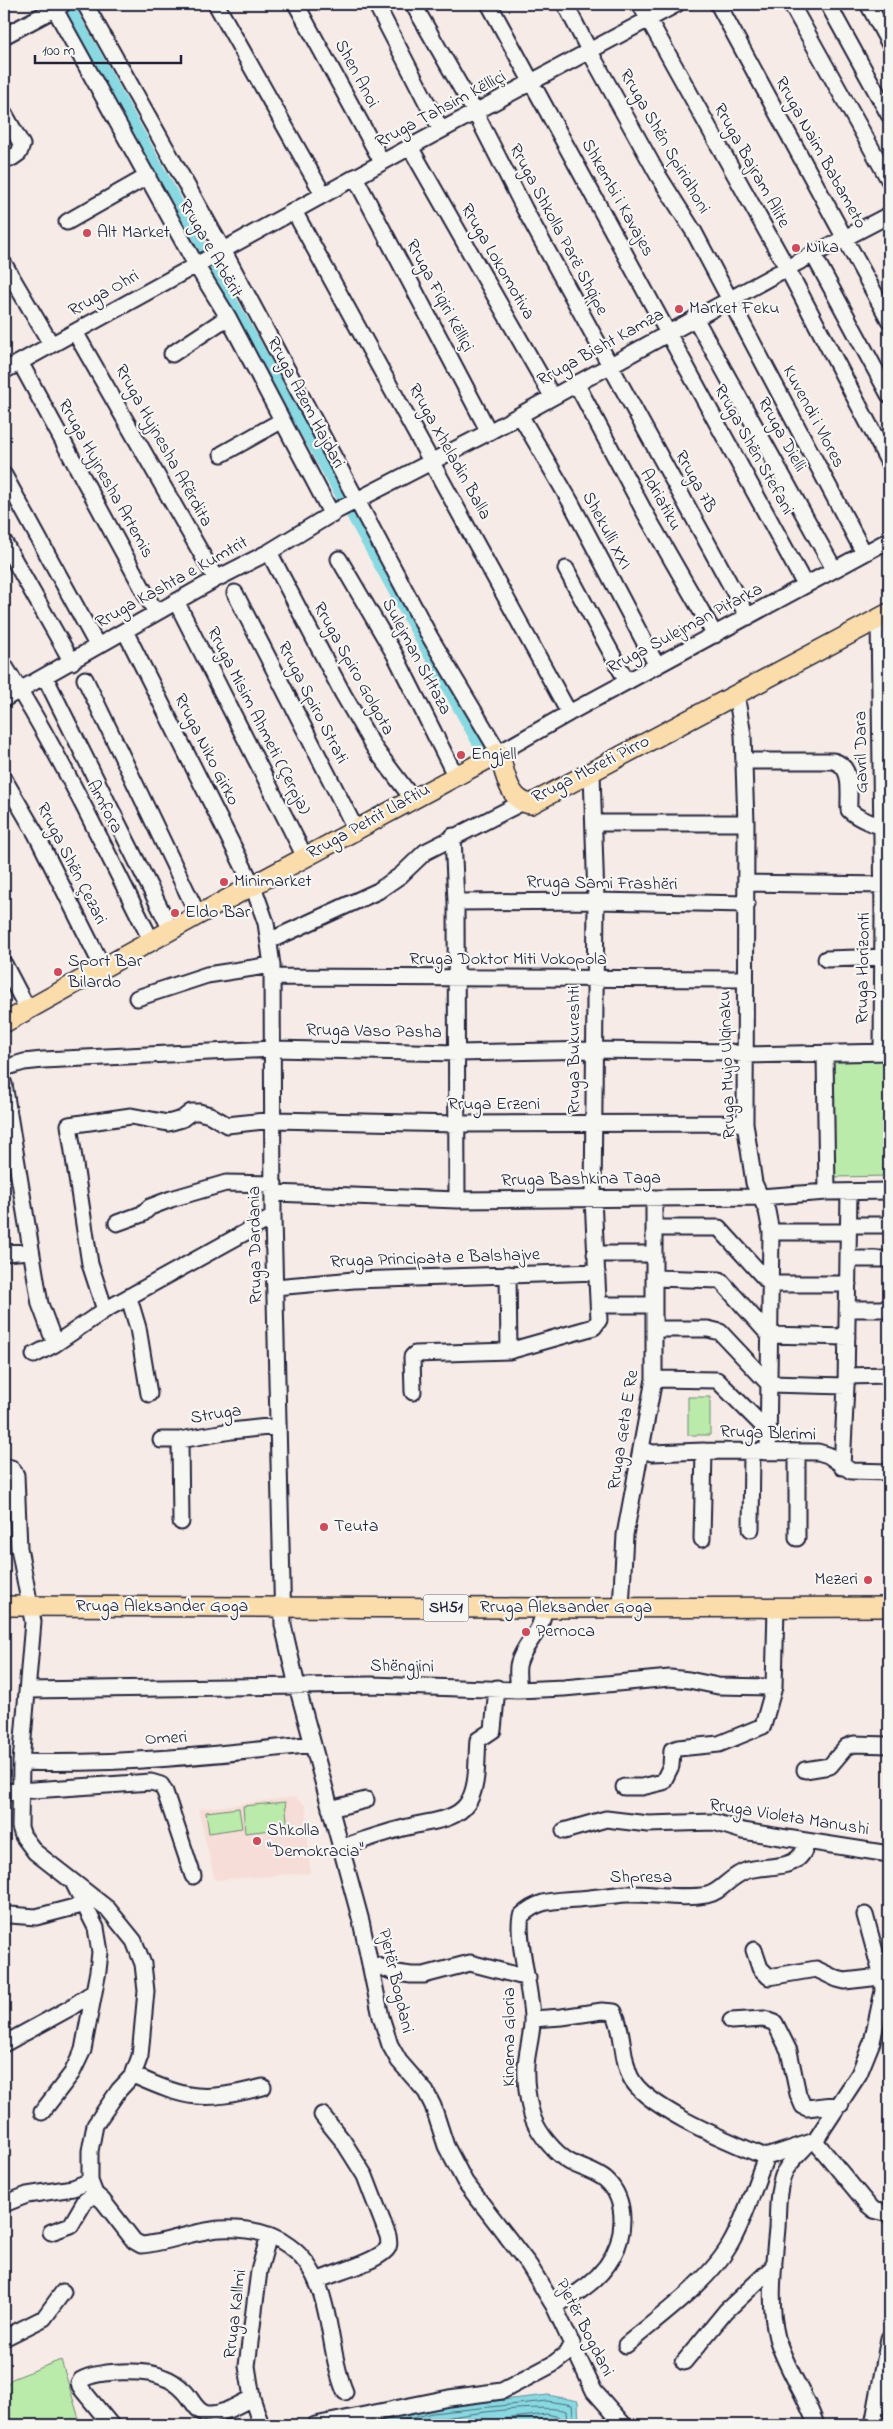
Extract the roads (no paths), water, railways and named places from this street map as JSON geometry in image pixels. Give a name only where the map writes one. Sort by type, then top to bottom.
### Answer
[{"type":"main road","name":"Rruga Mbreti Pirro","points":[[521,802],[531,804],[884,616]]},
{"type":"main road","name":"Rruga Petrit Llaftiu","points":[[4,1023],[412,798],[499,753]]},
{"type":"main road","name":"Rruga Azem Hajdari","points":[[499,753],[514,796],[521,802]]},
{"type":"main road","name":"Rruga Aleksander Goga","points":[[4,1606],[889,1607]]},
{"type":"street","name":"Rruga Azem Hajdari","points":[[85,4],[430,637],[499,753]]},
{"type":"street","points":[[216,4],[324,194]]},
{"type":"street","name":"Shen Anoi","points":[[296,4],[382,162]]},
{"type":"street","points":[[376,4],[441,130]]},
{"type":"street","name":"Rruga Shkolla Parë Shqipe","points":[[413,4],[475,112],[525,210],[609,365]]},
{"type":"street","name":"Shkembi i Kavajes","points":[[489,4],[600,209],[637,273],[667,334]]},
{"type":"street","name":"Rruga Shën Spiridhoni","points":[[565,4],[658,175],[694,232],[729,300]]},
{"type":"street","name":"Rruga Bajram Alite","points":[[640,4],[787,268],[889,463]]},
{"type":"street","name":"Rruga Tahsim Këlliçi","points":[[220,252],[382,162],[590,52],[676,4]]},
{"type":"street","name":"Rruga Naim Babameto","points":[[718,4],[889,320]]},
{"type":"street","points":[[791,4],[889,180]]},
{"type":"street","points":[[828,4],[889,115]]},
{"type":"street","points":[[868,4],[889,43]]},
{"type":"street","points":[[4,36],[56,5]]},
{"type":"street","name":"Rruga e Arbërit","points":[[56,5],[148,176],[199,263],[281,421],[335,513]]},
{"type":"street","points":[[4,113],[22,145],[19,153],[12,158]]},
{"type":"street","name":"Rruga Lokomotiva","points":[[410,147],[552,396]]},
{"type":"street","points":[[67,222],[148,176]]},
{"type":"street","name":"Rruga Fiqiri Këlliçi","points":[[355,177],[489,432]]},
{"type":"street","name":"Rruga Xheladin Balla","points":[[294,211],[569,713]]},
{"type":"street","name":"Rruga Bisht Kamza","points":[[356,502],[489,432],[813,254],[889,215]]},
{"type":"street","name":"Rruga Ohri","points":[[4,372],[51,344],[220,252]]},
{"type":"street","points":[[813,254],[889,395]]},
{"type":"street","points":[[4,264],[51,344]]},
{"type":"street","name":"Kuvendi i Vlores","points":[[729,300],[864,553]]},
{"type":"street","points":[[172,354],[228,317]]},
{"type":"street","name":"Rruga Dielli","points":[[695,318],[834,569]]},
{"type":"street","name":"Rruga Hyjnesha Afërdita","points":[[75,332],[216,579]]},
{"type":"street","name":"Rruga Shën Stefani","points":[[667,334],[805,585]]},
{"type":"street","name":"Rruga Hyjnesha Artemis","points":[[20,362],[156,613]]},
{"type":"street","name":"Rruga 7B","points":[[609,365],[748,617]]},
{"type":"street","name":"Adriatiku","points":[[576,383],[645,513],[715,635]]},
{"type":"street","name":"Shekulli XXI","points":[[520,415],[570,501],[657,666]]},
{"type":"street","points":[[222,454],[281,421]]},
{"type":"street","points":[[4,475],[97,645]]},
{"type":"street","name":"Rruga Kashta e Kumtrit","points":[[4,699],[72,662],[97,645],[269,552],[356,502]]},
{"type":"street","name":"Rruga Sulejman Pitarka","points":[[499,753],[569,713],[889,540]]},
{"type":"street","points":[[4,542],[72,662]]},
{"type":"street","name":"Rruga Spiro Golgota","points":[[269,552],[343,694],[375,749],[412,798]]},
{"type":"street","name":"Sulejman SHtaza","points":[[339,559],[394,655],[456,775]]},
{"type":"street","points":[[566,569],[627,682]]},
{"type":"street","name":"Rruga Spiro Strati","points":[[235,593],[356,830]]},
{"type":"street","name":"Rruga Misim Ahmeti (Çerpja)","points":[[177,602],[306,857]]},
{"type":"street","name":"Gavril Dara","points":[[884,616],[886,885]]},
{"type":"street","name":"Rruga Niko Girko","points":[[125,630],[253,886]]},
{"type":"street","name":"Amfora","points":[[4,665],[92,825],[152,942]]},
{"type":"street","points":[[45,677],[171,930]]},
{"type":"street","points":[[85,679],[198,915]]},
{"type":"street","name":"Rruga Mujo Ulqinaku","points":[[736,694],[743,734],[746,823],[745,1123],[754,1183],[767,1211],[771,1232],[768,1452]]},
{"type":"street","points":[[744,761],[840,763],[846,768],[848,775],[849,810],[854,815],[885,827]]},
{"type":"street","name":"Rruga Bukureshti","points":[[508,1351],[594,1327],[599,1320],[592,1199],[596,901],[592,772]]},
{"type":"street","name":"Rruga Shën Çezari","points":[[4,779],[36,834],[103,968]]},
{"type":"street","name":"Rruga Mbreti Pirro","points":[[269,941],[378,891],[401,876],[424,852],[521,802]]},
{"type":"street","points":[[595,823],[746,823]]},
{"type":"street","points":[[453,836],[458,1053],[457,1200]]},
{"type":"street","points":[[747,883],[886,885]]},
{"type":"street","name":"Rruga Horizonti","points":[[886,885],[886,1052]]},
{"type":"street","name":"Rruga Dardania","points":[[253,886],[266,923],[272,971],[273,1217],[282,1606]]},
{"type":"street","name":"Rruga Sami Frashëri","points":[[456,902],[596,901],[618,903],[747,904]]},
{"type":"street","points":[[826,959],[886,957]]},
{"type":"street","points":[[4,964],[28,1010]]},
{"type":"street","points":[[138,998],[207,975],[272,971]]},
{"type":"street","name":"Rruga Doktor Miti Vokopola","points":[[272,971],[456,979],[744,979]]},
{"type":"street","name":"Rruga Vaso Pasha","points":[[4,1068],[24,1062],[43,1060],[273,1049],[458,1053],[595,1050],[730,1052],[744,1055],[886,1052]]},
{"type":"street","points":[[825,1054],[827,1192]]},
{"type":"street","points":[[4,1084],[40,1304],[55,1344]]},
{"type":"street","name":"Rruga Erzeni","points":[[105,1310],[90,1264],[68,1125],[131,1116],[168,1123],[182,1119],[191,1112],[210,1115],[227,1125],[274,1120],[457,1124],[745,1123]]},
{"type":"street","name":"Rruga Bashkina Taga","points":[[117,1223],[142,1214],[150,1206],[226,1183],[457,1200],[760,1197],[827,1192],[889,1191]]},
{"type":"street","points":[[842,1467],[848,1309],[849,1192]]},
{"type":"street","name":"Rruga Geta E Re","points":[[621,1608],[625,1535],[654,1379],[654,1198]]},
{"type":"street","points":[[34,1355],[55,1344],[105,1310],[273,1217]]},
{"type":"street","points":[[771,1232],[889,1225]]},
{"type":"street","points":[[654,1228],[719,1228],[770,1284],[848,1284]]},
{"type":"street","points":[[4,1253],[31,1251]]},
{"type":"street","points":[[596,1254],[654,1254]]},
{"type":"street","points":[[848,1259],[889,1259]]},
{"type":"street","name":"Rruga Principata e Balshajve","points":[[275,1287],[354,1280],[597,1272]]},
{"type":"street","points":[[412,1392],[412,1358],[415,1354],[508,1351],[508,1274]]},
{"type":"street","points":[[654,1278],[720,1280],[770,1335],[847,1337]]},
{"type":"street","points":[[129,1298],[138,1328],[149,1394]]},
{"type":"street","points":[[599,1305],[654,1305]]},
{"type":"street","points":[[848,1309],[889,1309]]},
{"type":"street","points":[[654,1328],[708,1329],[720,1332],[769,1384],[846,1381],[889,1375]]},
{"type":"street","points":[[654,1379],[717,1380],[768,1431]]},
{"type":"street","name":"Struga","points":[[161,1440],[180,1440],[231,1431],[277,1426]]},
{"type":"street","points":[[180,1440],[181,1522]]},
{"type":"street","name":"Rruga Blerimi","points":[[642,1449],[652,1453],[704,1451],[818,1452],[828,1455],[842,1467],[861,1472],[889,1472]]},
{"type":"street","points":[[702,1539],[704,1451]]},
{"type":"street","points":[[751,1529],[752,1452]]},
{"type":"street","points":[[797,1452],[797,1538]]},
{"type":"street","points":[[10,1471],[19,1548],[33,1622],[20,1762],[20,1826],[23,1836],[35,1852],[108,1909],[134,1942],[143,1964],[146,1991],[140,2056],[133,2075],[119,2090],[95,2125],[90,2152],[92,2188],[71,2225],[51,2232]]},
{"type":"street","name":"Pjetër Bogdani","points":[[282,1606],[283,1625],[296,1686],[342,1847],[381,2017],[390,2045],[399,2060],[426,2092],[433,2106],[446,2146],[465,2182],[529,2265],[554,2306],[572,2343],[585,2377],[594,2392],[624,2425]]},
{"type":"street","points":[[624,1787],[656,1786],[663,1782],[671,1766],[672,1750],[719,1744],[763,1726],[774,1687],[776,1606]]},
{"type":"street","points":[[518,1690],[519,1662],[536,1636],[543,1619],[544,1608]]},
{"type":"street","name":"Shëngjini","points":[[28,1690],[296,1686],[497,1688],[518,1690],[564,1688],[670,1678],[718,1686],[774,1687]]},
{"type":"street","points":[[342,1847],[411,1826],[441,1820],[456,1814],[467,1804],[475,1785],[478,1740],[493,1730],[497,1688]]},
{"type":"street","name":"Omeri","points":[[20,1762],[65,1763],[152,1759],[313,1744]]},
{"type":"street","points":[[805,1770],[830,1766],[846,1747],[854,1744],[889,1745]]},
{"type":"street","points":[[4,1792],[20,1789],[151,1782],[161,1785],[193,1876]]},
{"type":"street","points":[[330,1809],[366,1800]]},
{"type":"street","name":"Rruga Violeta Manushi","points":[[564,1831],[606,1819],[648,1824],[714,1822],[742,1831],[889,1854]]},
{"type":"street","name":"Shpresa","points":[[528,1978],[519,1922],[521,1916],[543,1902],[626,1894],[668,1897],[708,1895],[718,1892],[725,1882],[742,1872],[794,1862],[804,1853],[807,1842]]},
{"type":"street","points":[[42,2112],[72,2073],[83,2050],[92,2010],[92,1993],[98,1971],[100,1952],[96,1928],[82,1905],[72,1880]]},
{"type":"street","points":[[10,1914],[36,1917],[82,1905]]},
{"type":"street","points":[[816,2425],[808,2402],[783,2354],[777,2338],[774,2319],[774,2266],[780,2186],[786,2170],[812,2142],[841,2104],[860,2074],[872,2042],[886,1976],[865,1915]]},
{"type":"street","points":[[754,1950],[760,1968],[770,1977],[816,1969],[837,1980],[845,1981],[886,1976]]},
{"type":"street","name":"Kinema Gloria","points":[[370,1963],[411,1975],[424,1975],[470,1963],[528,1978],[532,2019],[526,2067],[533,2118],[544,2139],[567,2161],[605,2179],[618,2195],[622,2209],[620,2244],[611,2262],[581,2292],[554,2306]]},
{"type":"street","points":[[4,2044],[70,2008],[92,1993]]},
{"type":"street","points":[[532,2019],[562,2018],[602,2011],[614,2012],[630,2075],[639,2090],[717,2136],[766,2157],[812,2142]]},
{"type":"street","points":[[731,2021],[764,2020],[775,2023],[789,2051],[802,2106],[807,2108],[841,2104]]},
{"type":"street","points":[[133,2075],[171,2092],[194,2097],[224,2097],[263,2087]]},
{"type":"street","points":[[317,2280],[368,2260],[385,2251],[389,2245],[388,2236],[365,2176],[343,2141],[322,2115]]},
{"type":"street","points":[[812,2142],[868,2205],[874,2210],[889,2214]]},
{"type":"street","points":[[626,2345],[685,2295],[730,2245],[742,2220],[766,2157]]},
{"type":"street","points":[[4,2204],[27,2195],[73,2188],[92,2188],[134,2241],[141,2245],[219,2229],[243,2230],[279,2238],[306,2260],[317,2280],[325,2305],[340,2380],[345,2392]]},
{"type":"street","name":"Rruga Kallmi","points":[[261,2425],[252,2398],[247,2366],[259,2271],[269,2235]]},
{"type":"street","points":[[684,2362],[726,2311],[774,2266]]},
{"type":"street","points":[[5,2336],[44,2318],[63,2292]]},
{"type":"street","points":[[873,2425],[889,2338]]},
{"type":"street","points":[[315,2425],[449,2398],[502,2391],[553,2364],[566,2354],[572,2343]]},
{"type":"street","points":[[111,2425],[80,2386],[81,2380],[104,2374],[124,2372],[164,2377],[185,2392],[199,2410],[207,2414],[218,2413],[252,2398]]},
{"type":"water","points":[[548,2395],[578,2401],[579,2425],[364,2425],[431,2408]]},
{"type":"waterway","points":[[68,4],[480,748]]},
{"type":"place","name":"Alt Market","points":[[87,233]]},
{"type":"place","name":"Nika","points":[[796,248]]},
{"type":"place","name":"Market Feku","points":[[679,309]]},
{"type":"place","name":"Engjell","points":[[461,755]]},
{"type":"place","name":"Minimarket","points":[[224,882]]},
{"type":"place","name":"Eldo Bar","points":[[175,913]]},
{"type":"place","name":"Sport Bar Bilardo","points":[[58,972]]},
{"type":"place","name":"Teuta","points":[[324,1527]]},
{"type":"place","name":"Mezeri","points":[[868,1580]]},
{"type":"place","name":"Pernoca","points":[[526,1632]]},
{"type":"place","name":"Shkolla \"Demokracia\"","points":[[257,1841]]}]
